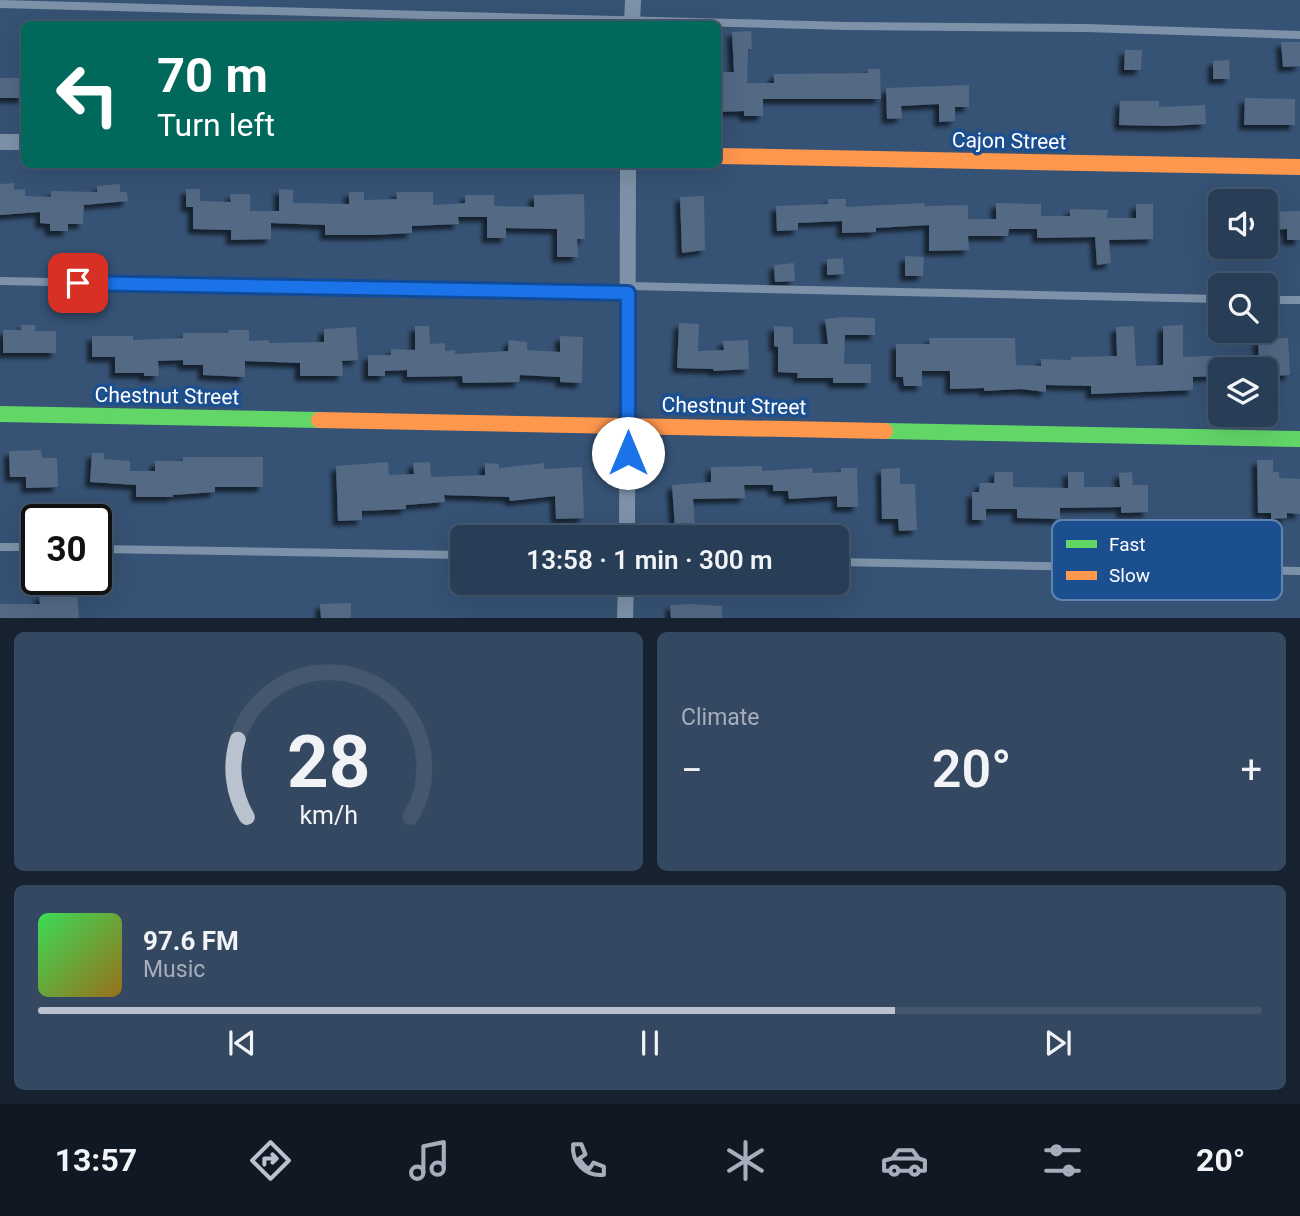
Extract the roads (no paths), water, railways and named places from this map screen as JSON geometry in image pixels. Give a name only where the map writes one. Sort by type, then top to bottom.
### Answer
[{"type":"street","points":[[632,21],[633,0]]},
{"type":"street","points":[[0,142],[21,142]]},
{"type":"street","name":"Cajon Street","points":[[721,156],[1300,167]]},
{"type":"street","points":[[627,525],[628,168]]},
{"type":"street","name":"Chestnut Street","points":[[0,414],[1300,439]]},
{"type":"street","points":[[625,618],[626,595]]},
{"type":"lane","points":[[0,4],[597,21]]},
{"type":"lane","points":[[721,24],[1086,27],[1300,35]]},
{"type":"lane","points":[[0,281],[1208,299]]},
{"type":"lane","points":[[1278,300],[1300,300]]},
{"type":"lane","points":[[0,547],[21,547]]},
{"type":"lane","points":[[112,548],[450,555]]},
{"type":"lane","points":[[849,562],[1052,566]]},
{"type":"lane","points":[[1282,571],[1300,571]]}]
